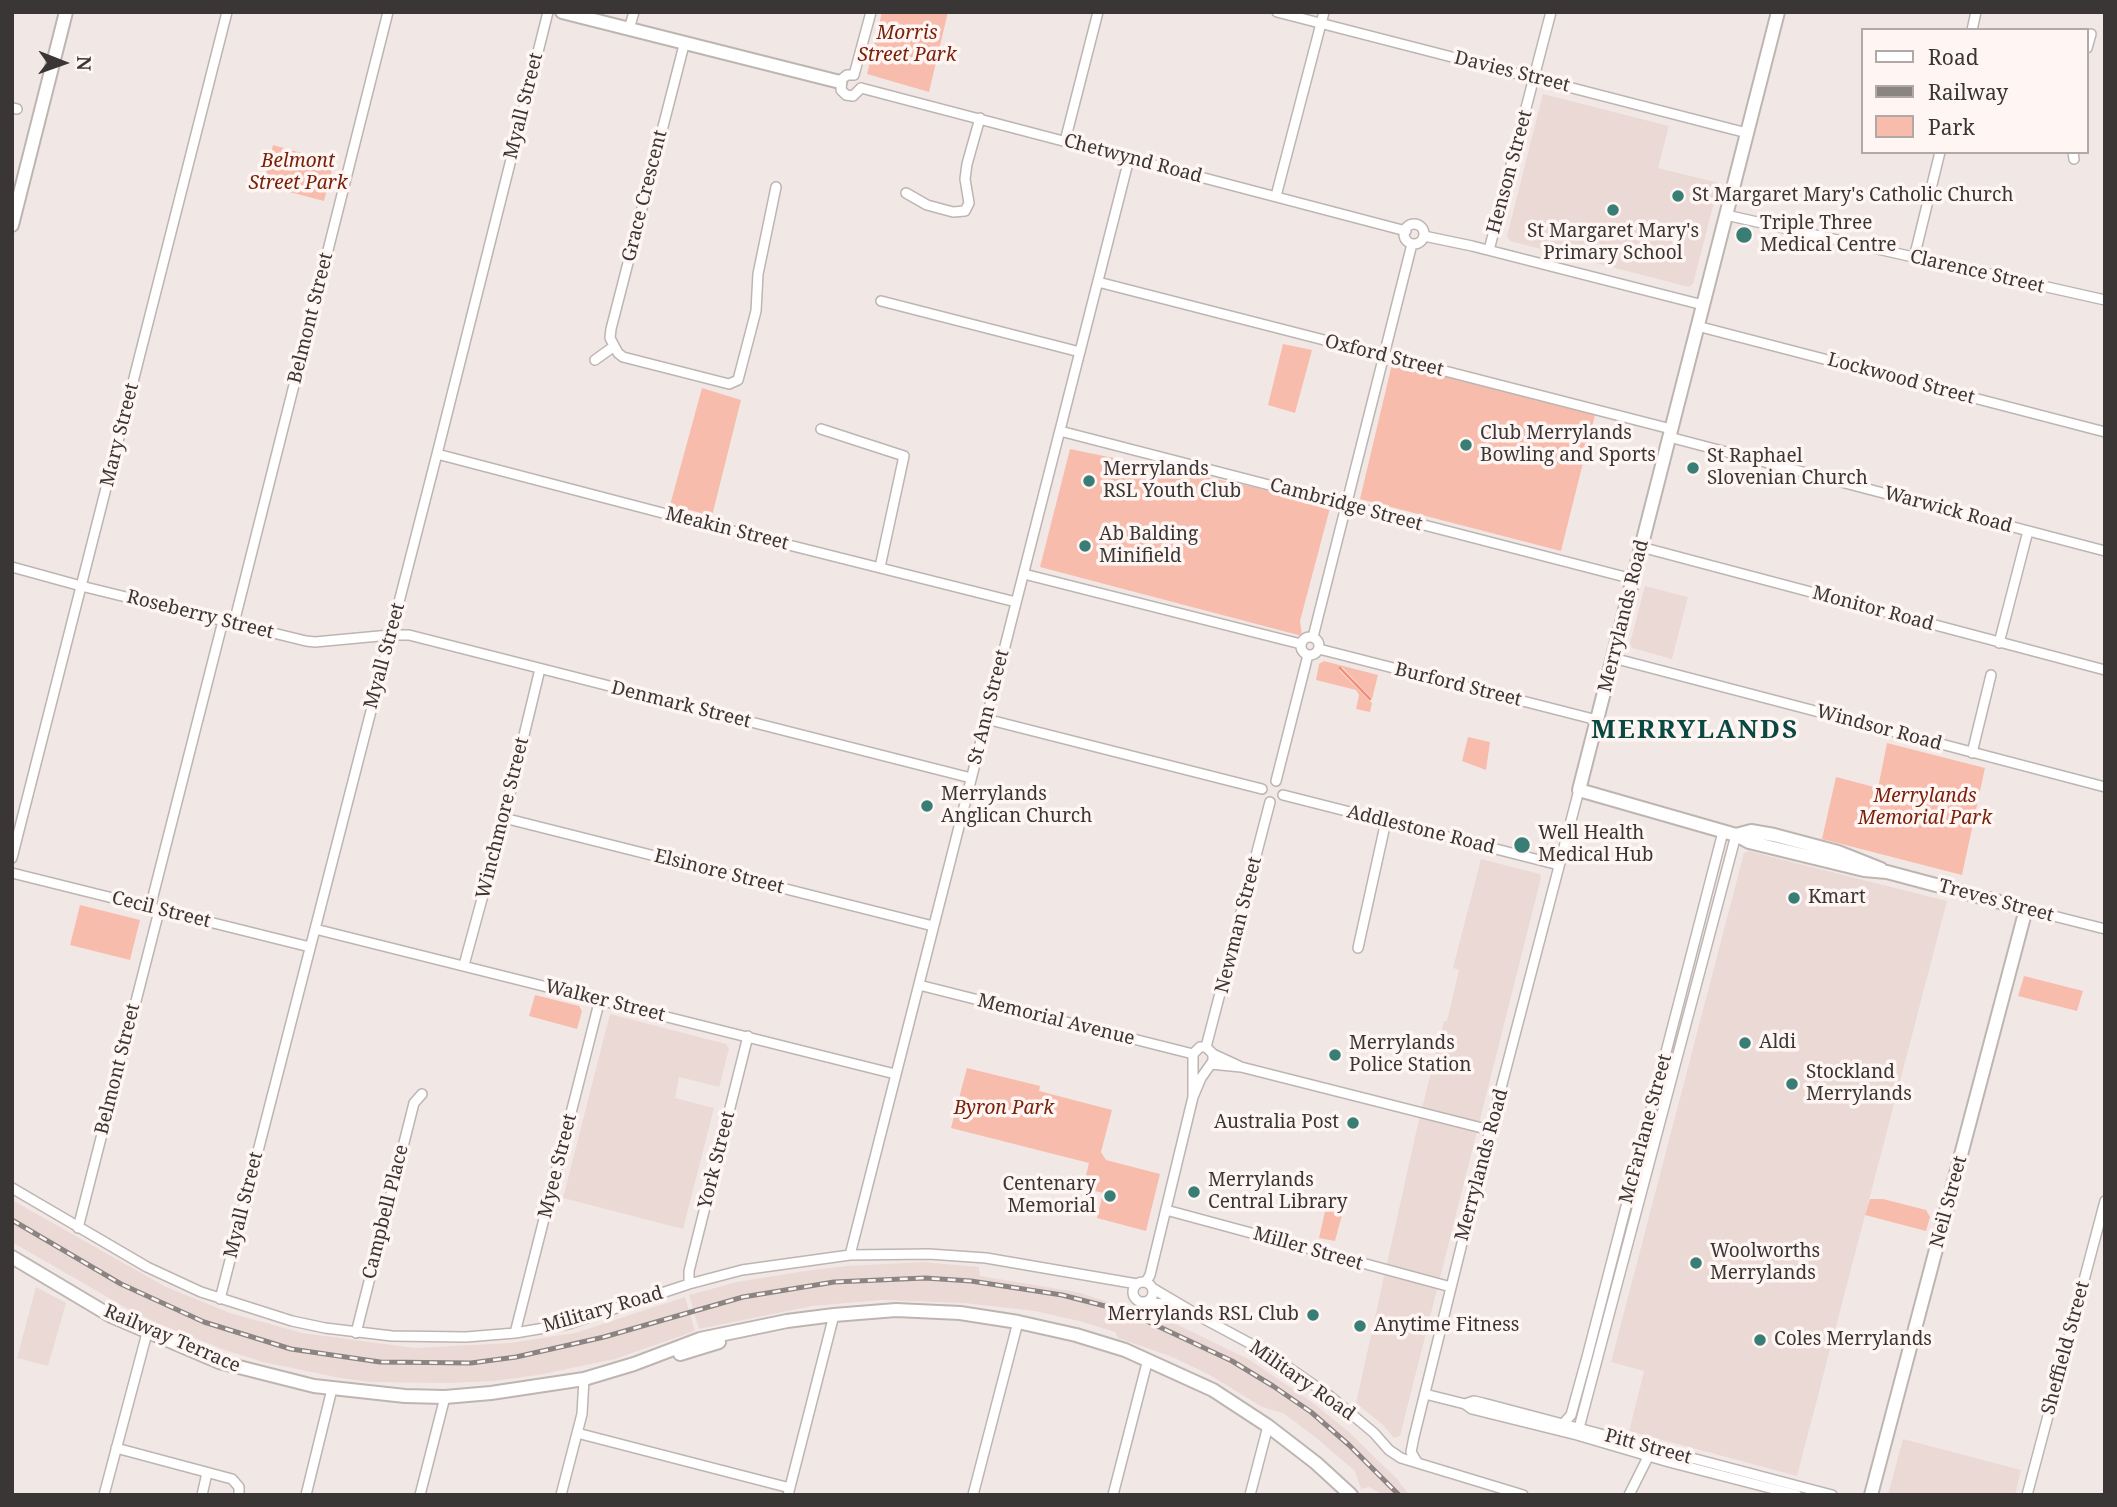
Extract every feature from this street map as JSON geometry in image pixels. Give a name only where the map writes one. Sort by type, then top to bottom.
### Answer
[{"type":"main road","points":[[12,225],[66,12]]},
{"type":"main road","points":[[562,12],[684,45],[840,82]]},
{"type":"main road","name":"Merrylands Road","points":[[1579,790],[1778,12]]},
{"type":"main road","name":"Treves Street","points":[[1579,790],[1729,833],[1749,842],[1864,870],[1887,872],[2026,909]]},
{"type":"main road","name":"Neil Street","points":[[1871,1495],[2026,909]]},
{"type":"main road","name":"Railway Terrace","points":[[12,1257],[111,1316],[234,1367],[332,1389],[405,1396],[518,1390],[583,1379],[634,1364],[700,1339],[834,1315],[909,1310],[960,1313],[1018,1322],[1076,1335],[1148,1359],[1213,1390],[1245,1409],[1316,1462],[1351,1495]]},
{"type":"street","name":"Mary Street","points":[[12,858],[227,12]]},
{"type":"street","name":"Belmont Street","points":[[234,624],[388,12]]},
{"type":"street","name":"Myall Street","points":[[220,1299],[438,454],[548,12]]},
{"type":"street","points":[[629,29],[634,12]]},
{"type":"street","points":[[854,75],[871,12]]},
{"type":"street","points":[[1065,141],[1098,12]]},
{"type":"street","name":"Davies Street","points":[[1276,12],[1747,133]]},
{"type":"street","points":[[1276,196],[1324,12]]},
{"type":"street","name":"Henson Street","points":[[1489,250],[1551,12]]},
{"type":"street","points":[[2089,41],[2091,34]]},
{"type":"street","name":"Grace Crescent","points":[[613,347],[611,329],[684,45]]},
{"type":"street","points":[[854,75],[859,79],[861,88],[857,94],[850,96],[843,93],[840,82],[844,77],[854,75]]},
{"type":"street","name":"Chetwynd Road","points":[[861,88],[1406,231]]},
{"type":"street","points":[[906,193],[934,207],[953,212],[965,211],[968,203],[965,179],[967,164],[979,118]]},
{"type":"street","points":[[1914,258],[1940,154]]},
{"type":"street","name":"St Ann Street","points":[[850,1255],[1129,159]]},
{"type":"street","points":[[595,360],[613,347],[624,357],[729,384],[736,383],[756,311],[758,275],[776,187]]},
{"type":"street","name":"Clarence Street","points":[[1726,215],[2105,300]]},
{"type":"street","points":[[1416,225],[1421,227],[1424,236],[1421,242],[1412,244],[1406,239],[1406,231],[1410,226],[1416,225]]},
{"type":"street","points":[[1424,236],[1703,305]]},
{"type":"street","points":[[1312,637],[1412,244]]},
{"type":"street","name":"Oxford Street","points":[[1098,282],[1670,433]]},
{"type":"street","points":[[881,301],[1080,352]]},
{"type":"street","name":"Lockwood Street","points":[[1697,326],[2105,432]]},
{"type":"street","points":[[821,429],[904,456],[880,567]]},
{"type":"street","name":"Cambridge Street","points":[[1060,431],[1633,579]]},
{"type":"street","name":"Warwick Road","points":[[1670,433],[2105,551]]},
{"type":"street","name":"Meakin Street","points":[[438,454],[1016,602]]},
{"type":"street","points":[[1999,643],[2028,531]]},
{"type":"street","name":"Monitor Road","points":[[1641,547],[2105,670]]},
{"type":"street","name":"Roseberry Street","points":[[12,567],[315,642],[390,635]]},
{"type":"street","points":[[1024,574],[1301,644]]},
{"type":"street","name":"Belmont Street","points":[[78,1227],[223,621]]},
{"type":"street","name":"Denmark Street","points":[[390,635],[409,635],[971,778]]},
{"type":"street","points":[[1307,637],[1312,637],[1317,640],[1319,649],[1316,654],[1308,655],[1303,652],[1301,644],[1307,637]]},
{"type":"street","name":"Burford Street","points":[[1319,649],[1597,720]]},
{"type":"street","points":[[1276,781],[1308,655]]},
{"type":"street","name":"Windsor Road","points":[[1613,657],[2105,787]]},
{"type":"street","name":"Winchmore Street","points":[[464,965],[504,818],[540,669]]},
{"type":"street","points":[[1972,753],[1991,675]]},
{"type":"street","points":[[986,719],[1262,789]]},
{"type":"street","points":[[1276,781],[1281,785],[1283,794],[1279,800],[1270,802],[1264,799],[1262,789],[1266,783],[1276,781]]},
{"type":"street","name":"Merrylands Road","points":[[1418,1462],[1411,1452],[1412,1445],[1490,1130],[1579,790]]},
{"type":"street","name":"Addlestone Road","points":[[1283,794],[1559,865]]},
{"type":"street","name":"Newman Street","points":[[1145,1285],[1193,1097],[1210,1058],[1270,802]]},
{"type":"street","name":"Elsinore Street","points":[[504,818],[933,926]]},
{"type":"street","points":[[1358,948],[1386,821]]},
{"type":"street","name":"McFarlane Street","points":[[1563,1424],[1571,1415],[1729,833]]},
{"type":"street","name":"McFarlane Street","points":[[1579,1428],[1729,833]]},
{"type":"street","name":"Cecil Street","points":[[12,873],[310,947]]},
{"type":"street","name":"Treves Street","points":[[2026,909],[2105,929]]},
{"type":"street","name":"Walker Street","points":[[315,929],[895,1074]]},
{"type":"street","name":"Memorial Avenue","points":[[919,985],[1193,1058],[1201,1068],[1210,1058]]},
{"type":"street","name":"Myee Street","points":[[515,1333],[600,999]]},
{"type":"street","name":"York Street","points":[[689,1284],[689,1271],[748,1036]]},
{"type":"street","points":[[1193,1058],[1196,1049],[1210,1058],[1241,1067],[1490,1130]]},
{"type":"street","name":"Newman Street","points":[[1193,1058],[1193,1097]]},
{"type":"street","name":"Campbell Place","points":[[356,1333],[414,1103],[422,1094]]},
{"type":"street","name":"Military Road","points":[[12,1188],[177,1282],[220,1299],[292,1321],[356,1333],[426,1338],[515,1333],[568,1324],[689,1284],[790,1262],[850,1255],[929,1254],[986,1258],[1145,1285],[1291,1368],[1331,1397],[1374,1433],[1389,1450],[1401,1458],[1418,1462]]},
{"type":"street","name":"Sheffield Street","points":[[2027,1495],[2105,1201]]},
{"type":"street","name":"Miller Street","points":[[1166,1210],[1451,1287]]},
{"type":"street","name":"Military Road","points":[[1094,1278],[1133,1296]]},
{"type":"street","points":[[1145,1285],[1152,1296],[1144,1302],[1133,1296],[1133,1289],[1145,1285]]},
{"type":"street","name":"Military Road","points":[[1144,1302],[1164,1304],[1195,1314]]},
{"type":"street","points":[[577,1433],[789,1491],[834,1315]]},
{"type":"street","points":[[974,1495],[1018,1322]]},
{"type":"street","points":[[104,1495],[147,1333]]},
{"type":"street","points":[[1113,1495],[1148,1359]]},
{"type":"street","points":[[561,1495],[577,1433],[584,1396],[583,1379]]},
{"type":"street","points":[[306,1495],[332,1389]]},
{"type":"street","name":"Pitt Street","points":[[1425,1394],[1465,1404],[1480,1411],[1832,1495]]},
{"type":"street","points":[[420,1495],[444,1396]]},
{"type":"street","name":"Pitt Street","points":[[1465,1404],[1474,1401],[1579,1428],[1765,1491],[1797,1495]]},
{"type":"street","points":[[1250,1495],[1268,1426]]},
{"type":"street","points":[[116,1448],[237,1482],[239,1495]]},
{"type":"street","points":[[1629,1495],[1650,1452]]},
{"type":"street","points":[[1418,1462],[1523,1495]]},
{"type":"street","points":[[202,1495],[207,1473]]},
{"type":"shaded area","name":"St Margaret Mary's Primary School","points":[[1543,94],[1669,126],[1658,168],[1719,183],[1693,284],[1689,287],[1510,241],[1507,236]]},
{"type":"shaded area","points":[[1645,586],[1688,597],[1672,659],[1632,648],[1630,643]]},
{"type":"shaded area","name":"Stockland Merrylands","points":[[1748,851],[1947,901],[1797,1476],[1629,1431],[1644,1371],[1611,1362],[1744,853]]},
{"type":"shaded area","points":[[1481,859],[1540,874],[1541,878],[1400,1436],[1394,1438],[1383,1425],[1356,1403],[1417,1128],[1459,970],[1453,968]]},
{"type":"shaded area","points":[[610,1014],[726,1044],[729,1049],[719,1087],[679,1077],[675,1098],[714,1108],[683,1229],[563,1198]]},
{"type":"shaded area","points":[[12,1200],[166,1287],[230,1313],[302,1333],[415,1348],[510,1343],[575,1333],[685,1297],[695,1331],[615,1359],[494,1381],[371,1382],[340,1378],[263,1362],[225,1350],[128,1309],[12,1242]]},
{"type":"shaded area","points":[[923,1262],[979,1267],[980,1276],[1077,1292],[1178,1325],[1250,1360],[1313,1403],[1349,1432],[1397,1479],[1409,1495],[1383,1495],[1369,1487],[1361,1489],[1355,1471],[1283,1413],[1262,1407],[1208,1374],[1170,1356],[1118,1338],[1115,1332],[1079,1321],[1035,1311],[964,1303],[882,1300],[812,1306],[699,1329],[689,1295],[737,1282],[805,1271]]},
{"type":"shaded area","points":[[36,1287],[66,1303],[48,1366],[17,1358]]},
{"type":"shaded area","points":[[1903,1439],[2021,1470],[2015,1495],[1888,1495]]},
{"type":"green space","name":"Morris Street Park","points":[[882,12],[948,12],[929,92],[867,74]]},
{"type":"green space","name":"Belmont Street Park","points":[[273,145],[334,162],[324,201],[263,185]]},
{"type":"green space","points":[[1283,344],[1312,350],[1295,413],[1268,405]]},
{"type":"green space","points":[[1392,364],[1596,411],[1561,551],[1360,499]]},
{"type":"green space","points":[[702,388],[741,400],[712,516],[670,505]]},
{"type":"green space","points":[[1070,449],[1254,487],[1330,508],[1300,621],[1302,636],[1040,567]]},
{"type":"green space","points":[[1324,661],[1378,675],[1372,699],[1342,667],[1339,670],[1372,703],[1370,712],[1356,709],[1359,695],[1356,690],[1316,680],[1319,664]]},
{"type":"green space","points":[[1468,737],[1490,742],[1486,770],[1462,761]]},
{"type":"green space","name":"Merrylands Memorial Park","points":[[1887,743],[1985,768],[1962,875],[1822,839],[1836,777],[1878,788]]},
{"type":"green space","points":[[80,905],[140,920],[130,960],[70,945]]},
{"type":"green space","points":[[2024,976],[2083,991],[2077,1011],[2018,996]]},
{"type":"green space","points":[[535,995],[579,1006],[582,1011],[577,1029],[529,1016]]},
{"type":"green space","name":"Byron Park","points":[[967,1068],[1040,1086],[1039,1091],[1112,1110],[1101,1152],[1106,1160],[1160,1174],[1146,1231],[1097,1218],[1103,1193],[1083,1188],[1089,1163],[951,1128]]},
{"type":"green space","points":[[1330,1196],[1346,1200],[1335,1241],[1319,1238]]},
{"type":"green space","points":[[1870,1199],[1883,1199],[1926,1210],[1930,1217],[1926,1231],[1865,1215]]},
{"type":"waterway","points":[[1340,668],[1370,699]]},
{"type":"railway","points":[[12,1220],[121,1284],[204,1322],[291,1349],[380,1362],[471,1363],[516,1357],[604,1337],[743,1297],[834,1282],[925,1278],[971,1281],[1062,1295],[1105,1306],[1149,1322],[1232,1361],[1311,1412],[1399,1495]]},
{"type":"place","name":"St Margaret Mary's Catholic Church","points":[[1678,196]]},
{"type":"place","name":"St Margaret Mary's Primary School","points":[[1613,210]]},
{"type":"place","name":"Triple Three Medical Centre","points":[[1744,235]]},
{"type":"place","name":"Club Merrylands Bowling and Sports","points":[[1466,445]]},
{"type":"place","name":"St Raphael Slovenian Church","points":[[1693,468]]},
{"type":"place","name":"Merrylands RSL Youth Club","points":[[1089,481]]},
{"type":"place","name":"Ab Balding Minifield","points":[[1085,546]]},
{"type":"place","name":"Merrylands Anglican Church","points":[[927,806]]},
{"type":"place","name":"Well Health Medical Hub","points":[[1522,845]]},
{"type":"place","name":"Kmart","points":[[1794,898]]},
{"type":"place","name":"Aldi","points":[[1745,1043]]},
{"type":"place","name":"Merrylands Police Station","points":[[1335,1055]]},
{"type":"place","name":"Stockland Merrylands","points":[[1792,1084]]},
{"type":"place","name":"Australia Post","points":[[1353,1123]]},
{"type":"place","name":"Merrylands Central Library","points":[[1194,1192]]},
{"type":"place","name":"Centenary Memorial","points":[[1110,1196]]},
{"type":"place","name":"Woolworths Merrylands","points":[[1696,1263]]},
{"type":"place","name":"Merrylands RSL Club","points":[[1313,1315]]},
{"type":"place","name":"Anytime Fitness","points":[[1360,1326]]},
{"type":"place","name":"Coles Merrylands","points":[[1760,1340]]},
{"type":"district","name":"MERRYLANDS","points":[[1695,731]]}]
